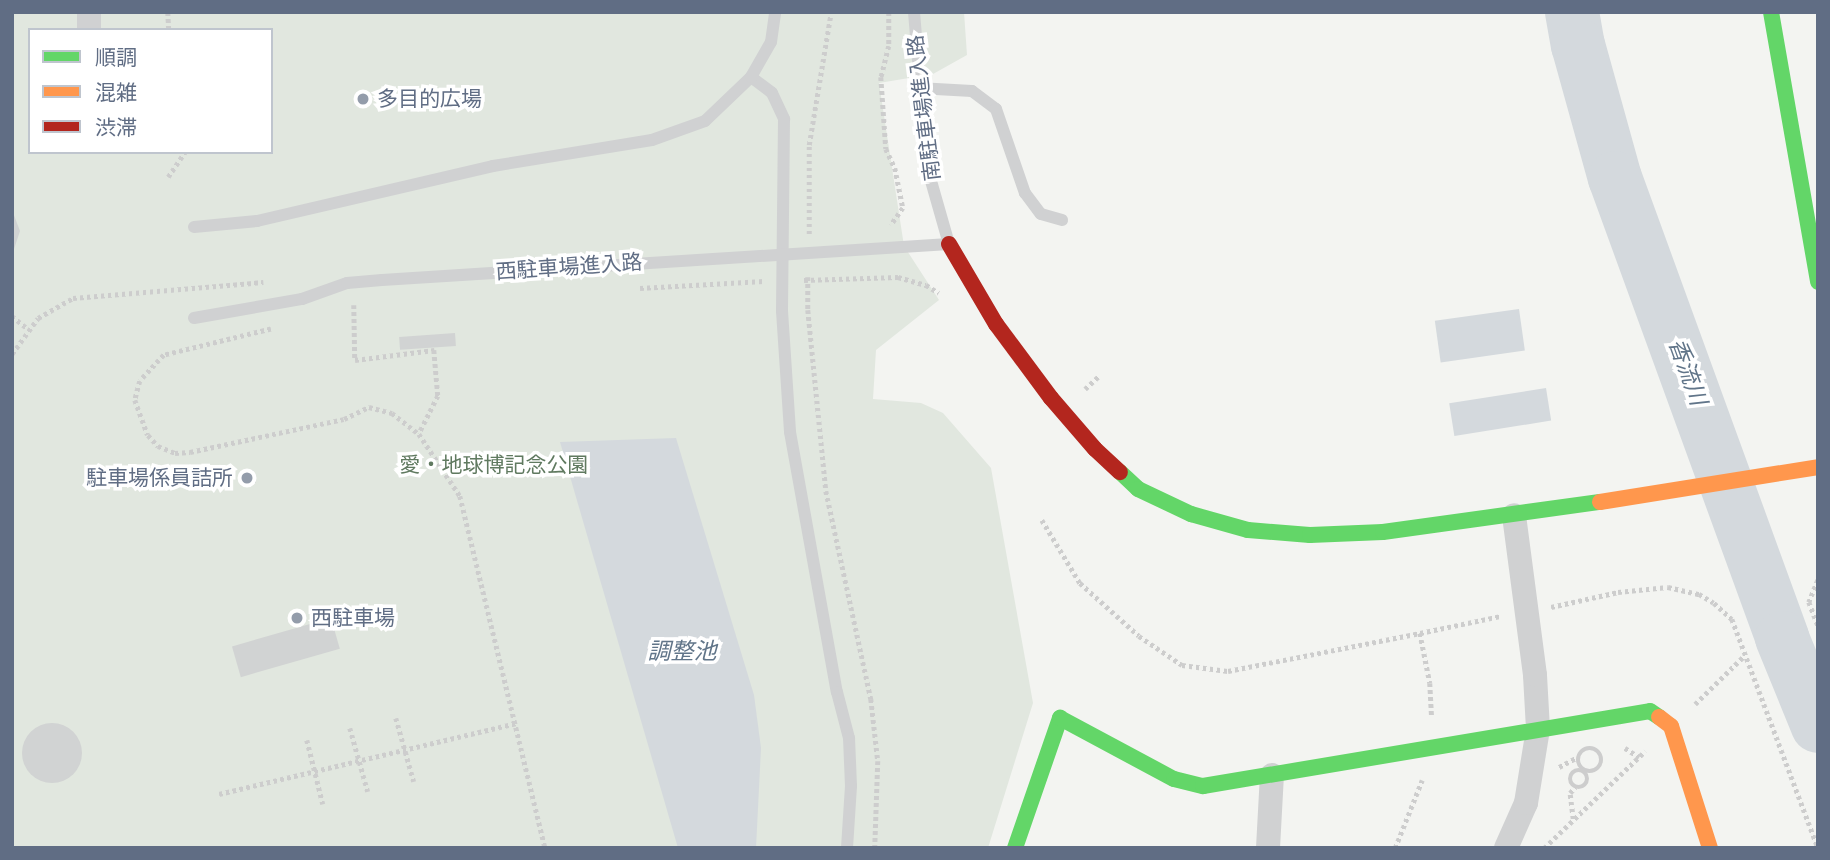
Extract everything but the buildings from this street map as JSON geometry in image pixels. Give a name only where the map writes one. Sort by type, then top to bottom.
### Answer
[{"type":"street","points":[[1771,12],[1818,282]]},
{"type":"street","points":[[949,244],[996,324],[1051,398],[1095,449],[1138,489],[1191,514],[1248,530],[1310,535],[1383,532],[1661,494],[1781,476],[1818,467]]},
{"type":"street","points":[[1506,848],[1526,803],[1538,729],[1535,675],[1514,515]]},
{"type":"street","points":[[1015,848],[1060,718],[1174,779],[1203,786],[1650,711],[1671,726],[1710,848]]},
{"type":"street","points":[[1268,848],[1272,775]]},
{"type":"lane","points":[[194,227],[257,221],[493,166],[652,139],[705,121],[751,77],[771,42],[775,12]]},
{"type":"lane","name":"南駐車場進入路","points":[[914,12],[918,88],[927,167],[949,244]]},
{"type":"lane","points":[[751,77],[772,93],[784,119],[782,311],[789,432],[837,692],[849,738],[851,786],[847,848]]},
{"type":"lane","points":[[918,88],[972,91],[996,109],[1025,193],[1041,214],[1062,220]]},
{"type":"lane","name":"西駐車場進入路","points":[[194,318],[302,299],[347,283],[949,244]]},
{"type":"path","points":[[809,220],[809,145],[831,12]]},
{"type":"path","points":[[886,227],[894,224],[903,208],[885,137],[881,77],[889,46],[888,12]]},
{"type":"path","points":[[168,177],[184,154]]},
{"type":"path","points":[[797,233],[810,232]]},
{"type":"path","points":[[794,280],[898,277],[926,285],[949,300]]},
{"type":"path","points":[[12,354],[38,318],[73,298],[277,280]]},
{"type":"path","points":[[630,289],[767,281]]},
{"type":"path","points":[[342,309],[368,304]]},
{"type":"path","points":[[354,305],[355,360],[434,350],[438,396],[419,434]]},
{"type":"path","points":[[808,310],[826,491],[871,699],[878,761],[875,848]]},
{"type":"path","points":[[12,316],[28,329]]},
{"type":"path","points":[[282,327],[164,355],[140,382],[135,400],[148,435],[158,446],[174,453],[190,452],[344,419],[369,407],[392,413],[419,434],[460,496],[545,848]]},
{"type":"path","points":[[1042,520],[1080,583],[1139,636],[1182,665],[1228,671],[1511,614]]},
{"type":"path","points":[[1818,580],[1809,602],[1818,626]]},
{"type":"path","points":[[1545,608],[1618,593],[1668,587],[1687,590],[1714,603],[1732,620],[1818,848]]},
{"type":"path","points":[[1395,848],[1433,747],[1430,683],[1420,633]]},
{"type":"path","points":[[1544,848],[1744,656]]},
{"type":"path","points":[[396,718],[414,782]]},
{"type":"path","points":[[219,794],[516,723]]},
{"type":"path","points":[[350,728],[368,792]]},
{"type":"path","points":[[307,740],[323,804]]},
{"type":"path","points":[[1590,748],[1602,758],[1601,766],[1595,771],[1582,770],[1571,775],[1555,770],[1578,757],[1582,750],[1590,748]]},
{"type":"path","points":[[1571,775],[1574,787],[1583,788],[1589,777],[1582,770],[1578,757]]},
{"type":"path","points":[[1573,820],[1570,793],[1575,787]]},
{"type":"green space","name":"愛・地球博記念公園","points":[[12,12],[964,12],[967,55],[933,74],[879,83],[904,246],[939,300],[876,350],[873,399],[921,403],[943,413],[991,468],[1033,703],[988,848],[12,848]]},
{"type":"water","points":[[1519,309],[1525,351],[1441,362],[1435,321]]},
{"type":"water","points":[[1546,388],[1551,421],[1454,436],[1449,403]]},
{"type":"water","name":"調整池","points":[[676,438],[754,695],[761,748],[756,848],[678,848],[560,442]]},
{"type":"waterway","name":"香流川","points":[[1572,12],[1578,45],[1615,178],[1782,638],[1818,726]]},
{"type":"traffic: fast","points":[[1771,12],[1818,282]]},
{"type":"traffic: fast","points":[[1120,472],[1138,489],[1191,514],[1248,530],[1310,535],[1383,532],[1600,502]]},
{"type":"traffic: fast","points":[[1015,848],[1060,718],[1174,779],[1203,786],[1650,711],[1659,717]]},
{"type":"traffic: slow","points":[[1600,502],[1818,467]]},
{"type":"traffic: slow","points":[[1659,717],[1671,726],[1710,848]]},
{"type":"traffic: jam","points":[[949,244],[996,324],[1051,398],[1095,449],[1120,472]]},
{"type":"place","name":"多目的広場","points":[[363,99]]},
{"type":"place","name":"駐車場係員詰所","points":[[247,478]]},
{"type":"place","name":"西駐車場","points":[[297,618]]}]
